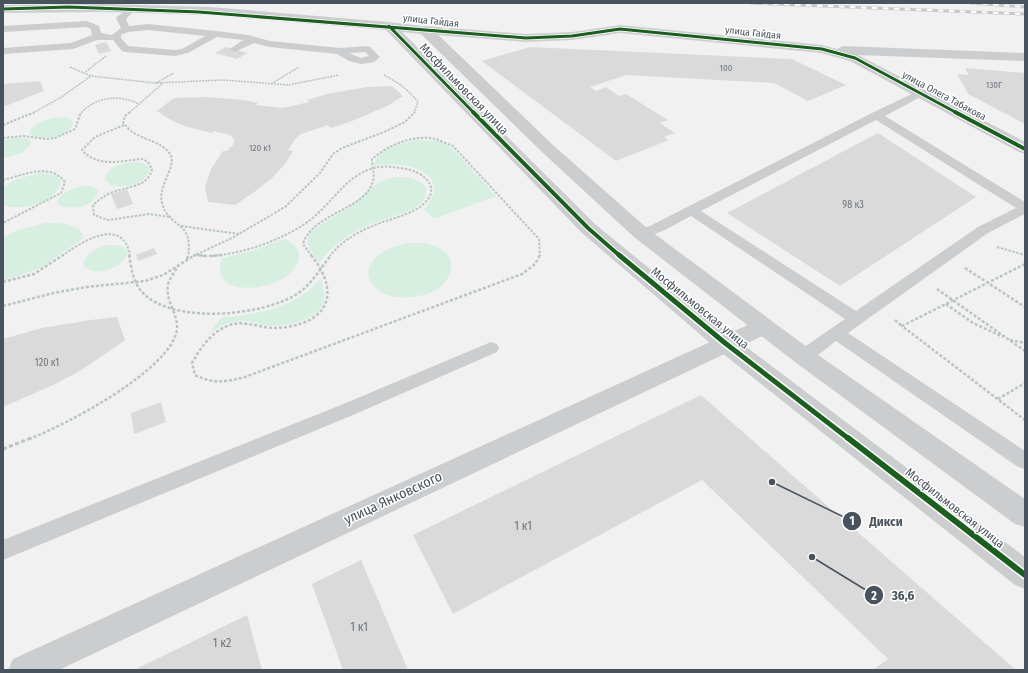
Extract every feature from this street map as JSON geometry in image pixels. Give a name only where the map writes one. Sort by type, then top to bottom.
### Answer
[{"type":"street","name":"улица Гайдая","points":[[3,9],[133,8],[210,11],[526,38],[572,36],[620,29],[822,49],[1025,57]]},
{"type":"street","name":"Мосфильмовская улица","points":[[389,26],[588,228],[725,343],[1025,575]]},
{"type":"street","name":"Мосфильмовская улица","points":[[425,30],[548,149],[641,234],[763,326],[1025,516]]},
{"type":"street","name":"улица Гайдая","points":[[822,49],[855,58]]},
{"type":"street","name":"улица Олега Табакова","points":[[855,58],[1025,149]]},
{"type":"street","name":"улица Янковского","points":[[24,670],[763,326]]},
{"type":"lane","points":[[126,29],[121,18],[133,8]]},
{"type":"lane","points":[[3,29],[87,24],[96,28],[97,37]]},
{"type":"lane","points":[[216,34],[185,51],[170,54],[125,49],[119,42],[116,34],[126,29],[148,27],[216,34],[253,39],[270,44],[340,51]]},
{"type":"lane","points":[[3,51],[73,46],[97,37],[119,42]]},
{"type":"lane","points":[[235,49],[253,39]]},
{"type":"lane","points":[[641,234],[692,210],[920,93]]},
{"type":"lane","points":[[876,116],[1025,209]]},
{"type":"lane","points":[[804,356],[991,225],[1025,209]]},
{"type":"lane","points":[[692,210],[856,319]]},
{"type":"lane","points":[[836,333],[1025,462]]},
{"type":"lane","points":[[3,550],[347,410],[491,348]]},
{"type":"path","points":[[119,42],[84,73],[91,76],[163,83],[223,80],[288,86],[342,74]]},
{"type":"path","points":[[271,84],[303,65]]},
{"type":"path","points":[[3,306],[53,292],[136,282],[163,275],[198,252],[239,234],[285,207],[320,173],[333,154],[342,148],[384,132],[405,122],[416,111],[418,102],[415,98],[396,80],[382,74]]},
{"type":"path","points":[[3,125],[50,104],[91,76]]},
{"type":"path","points":[[163,83],[125,116],[123,122],[126,128],[142,138],[163,146],[171,154],[173,164],[165,182],[161,201],[166,213],[181,226],[188,235],[190,247],[186,261]]},
{"type":"path","points":[[3,138],[23,135],[46,140],[57,138],[75,129],[77,118],[82,110],[92,104],[117,98],[127,98],[139,104]]},
{"type":"path","points":[[124,125],[100,134],[87,142],[82,150],[86,156],[94,161],[142,159],[148,162],[152,169],[150,177],[140,184],[110,191],[99,198],[93,205],[94,215],[102,219],[116,220],[149,214],[171,217]]},
{"type":"path","points":[[414,139],[435,139],[453,146],[539,240],[542,249],[541,257],[534,266],[522,274],[245,377],[223,383],[208,382],[195,375],[192,363],[199,349],[212,334],[228,325],[244,323],[259,327],[274,328],[292,326],[310,320],[321,312],[328,299],[320,269],[309,255],[303,244],[308,232],[341,212],[367,191],[373,182],[373,170],[372,159],[386,148],[414,139]]},
{"type":"path","points":[[3,282],[19,280],[38,272],[88,239],[101,235],[113,235],[123,240],[130,248],[131,265],[136,282],[142,292],[152,301],[172,308],[194,312],[223,314],[249,311],[274,304],[298,294],[311,282],[337,248],[358,233],[414,211],[425,203],[430,194],[430,184],[425,177],[413,170],[382,167],[363,172],[349,180],[316,216],[286,234],[251,248],[223,255],[205,257],[193,255]]},
{"type":"path","points":[[3,180],[39,171],[52,171],[62,176],[65,182],[61,193],[3,223]]},
{"type":"path","points":[[181,226],[239,234]]},
{"type":"path","points":[[947,256],[1025,307]]},
{"type":"path","points":[[1025,264],[902,326],[1025,420]]},
{"type":"path","points":[[3,449],[50,430],[104,402],[159,361],[171,344],[176,330],[176,316],[168,298],[168,284],[178,266]]},
{"type":"path","points":[[918,276],[1025,351]]},
{"type":"path","points":[[945,304],[968,321],[984,330],[1008,339],[1025,343]]},
{"type":"path","points":[[998,399],[1025,383]]},
{"type":"green space","points":[[64,117],[73,122],[71,127],[62,134],[55,137],[41,138],[30,134],[30,130],[41,122]]},
{"type":"green space","points":[[14,138],[28,139],[31,142],[30,145],[22,153],[3,158],[3,140]]},
{"type":"green space","points":[[418,140],[438,141],[451,147],[496,196],[434,219],[424,209],[434,193],[434,186],[427,174],[412,167],[399,164],[374,166],[380,155],[391,147]]},
{"type":"green space","points":[[134,162],[143,163],[150,168],[144,179],[138,183],[116,186],[105,180],[108,172],[115,166]]},
{"type":"green space","points":[[40,173],[55,176],[61,181],[59,188],[54,195],[38,204],[29,206],[11,207],[3,205],[3,187],[17,179]]},
{"type":"green space","points":[[395,177],[404,177],[417,180],[424,185],[427,188],[422,201],[412,210],[371,224],[353,233],[332,248],[319,263],[307,244],[309,234],[323,223],[348,208],[379,182]]},
{"type":"green space","points":[[84,186],[91,186],[99,191],[92,201],[82,206],[70,208],[59,205],[57,201],[65,192]]},
{"type":"green space","points":[[46,223],[68,224],[74,226],[82,233],[84,238],[40,268],[3,280],[3,237],[18,230]]},
{"type":"green space","points":[[284,239],[295,246],[299,252],[299,259],[293,270],[282,279],[267,285],[252,288],[237,287],[226,282],[220,272],[222,258],[252,251]]},
{"type":"green space","points":[[408,243],[429,244],[440,248],[449,258],[451,263],[449,275],[440,287],[427,294],[400,297],[385,294],[375,287],[369,278],[369,268],[375,258],[388,249]]},
{"type":"green space","points":[[106,245],[121,246],[126,249],[128,251],[126,257],[115,267],[108,270],[94,271],[88,269],[83,264],[86,257],[95,250]]},
{"type":"green space","points":[[321,278],[324,300],[321,308],[315,314],[298,322],[270,326],[244,320],[233,322],[221,326],[207,336],[221,318],[276,308],[300,296]]},
{"type":"building","points":[[106,42],[111,51],[99,54],[95,45]]},
{"type":"building","points":[[226,47],[248,53],[237,59],[215,53]]},
{"type":"building","points":[[530,47],[792,59],[846,85],[808,101],[774,83],[626,75],[590,87],[596,91],[606,87],[619,96],[626,94],[668,120],[660,123],[675,133],[664,137],[669,140],[616,161],[482,61]]},
{"type":"building","points":[[965,68],[1025,73],[1025,124],[968,94],[957,74],[969,75]]},
{"type":"building","points":[[40,81],[44,91],[3,107],[3,84]]},
{"type":"building","points":[[392,86],[403,96],[387,106],[331,128],[328,125],[301,134],[296,138],[288,150],[293,151],[285,164],[273,177],[235,205],[208,202],[205,187],[211,169],[223,151],[227,151],[233,145],[233,138],[230,135],[214,131],[212,133],[184,126],[157,111],[174,98],[208,97],[243,100],[258,103],[255,105],[283,108],[309,102],[307,100],[327,94],[367,87]]},
{"type":"building","points":[[878,133],[976,197],[840,286],[727,213]]},
{"type":"building","points":[[127,189],[133,204],[117,209],[111,194]]},
{"type":"building","points":[[154,248],[157,254],[138,261],[136,255]]},
{"type":"building","points":[[117,317],[125,340],[80,371],[53,385],[3,407],[3,339],[42,328]]},
{"type":"building","points":[[701,395],[1016,670],[873,670],[888,659],[702,480],[453,614],[413,535]]},
{"type":"building","points":[[161,402],[166,422],[134,434],[131,413]]},
{"type":"building","points":[[361,560],[408,670],[343,670],[312,584]]},
{"type":"building","points":[[247,615],[262,670],[134,670]]},
{"type":"railway","points":[[751,3],[1025,14]]},
{"type":"railway","points":[[971,3],[1025,7]]},
{"type":"cycle path","points":[[3,9],[69,7],[134,8],[264,16],[460,34],[526,38],[572,36],[620,29],[822,49],[855,58],[1025,149]]},
{"type":"cycle path","points":[[389,26],[588,228],[725,343],[1025,575]]},
{"type":"place","name":"Дикси","points":[[772,482]]},
{"type":"place","name":"36,6","points":[[812,557]]}]
